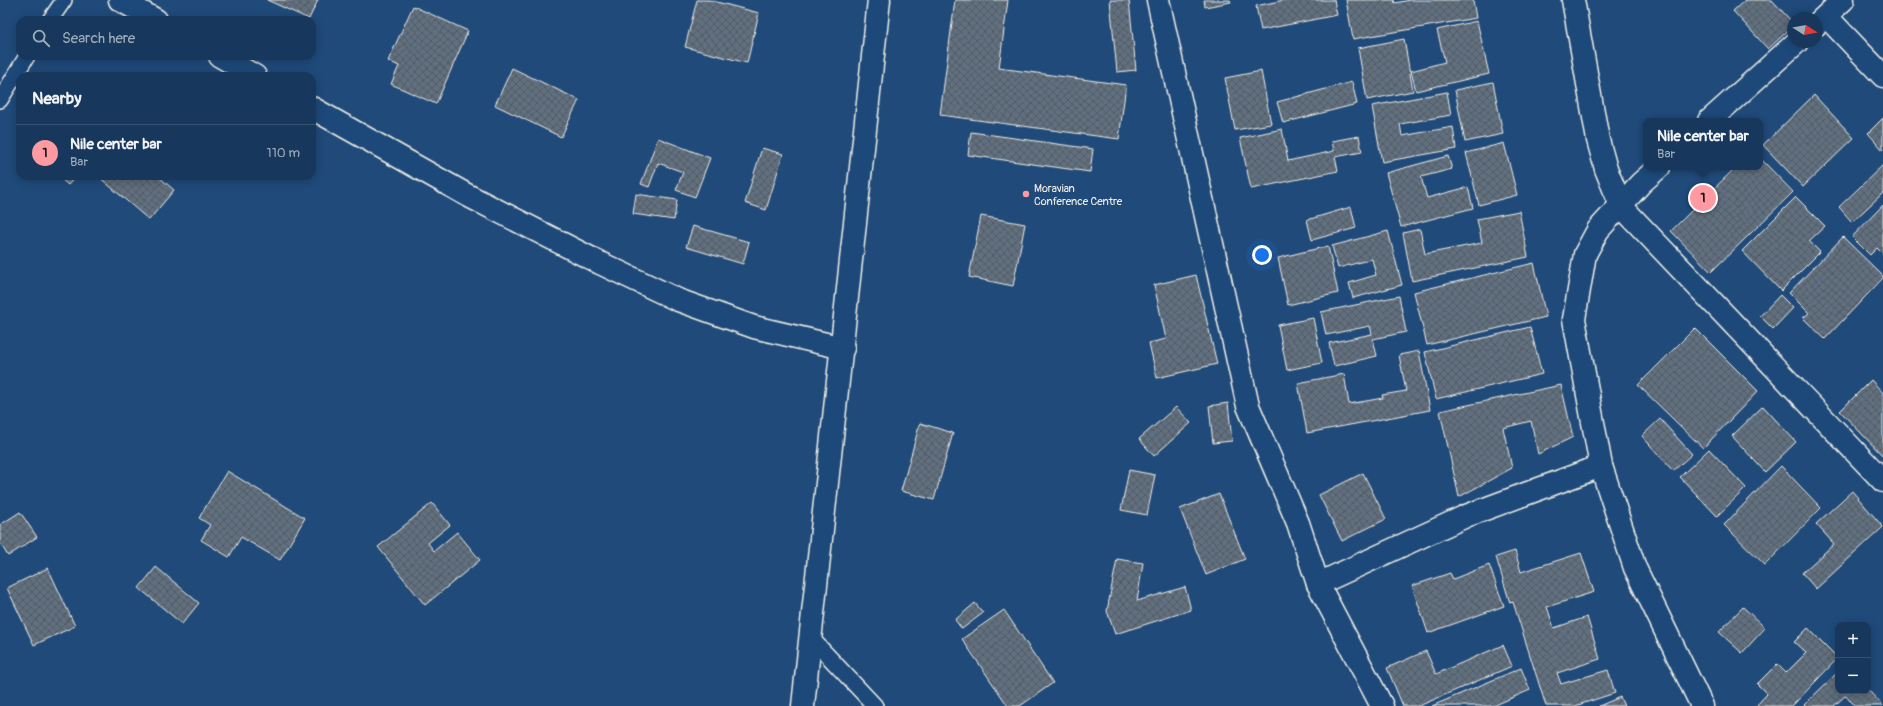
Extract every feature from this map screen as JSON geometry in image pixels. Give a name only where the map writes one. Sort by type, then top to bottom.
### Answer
[{"type":"street","points":[[120,0],[149,16]]},
{"type":"street","points":[[803,706],[843,348],[879,0]]},
{"type":"street","points":[[1158,0],[1248,406],[1298,523],[1318,584],[1382,706]]},
{"type":"street","points":[[1573,0],[1598,140],[1606,170],[1621,206],[1883,481]]},
{"type":"street","points":[[1823,19],[1844,0]]},
{"type":"street","points":[[1823,21],[1883,76]]},
{"type":"street","points":[[1713,118],[1790,48]]},
{"type":"street","points":[[227,60],[248,72]]},
{"type":"street","points":[[316,110],[467,195],[600,263],[678,300],[754,327],[843,348]]},
{"type":"street","points":[[1655,170],[1598,230],[1585,254],[1574,320],[1601,466],[1635,568],[1702,706]]},
{"type":"street","points":[[1318,584],[1466,516],[1601,466]]},
{"type":"lane","points":[[53,16],[64,0]]},
{"type":"lane","points":[[17,72],[25,60]]},
{"type":"lane","points":[[0,100],[16,74]]},
{"type":"lane","points":[[811,638],[875,706]]},
{"type":"building","points":[[267,0],[318,0],[310,16],[302,16]]},
{"type":"building","points":[[697,0],[709,0],[759,13],[747,63],[685,47]]},
{"type":"building","points":[[955,0],[1008,0],[999,68],[1126,85],[1119,139],[940,115]]},
{"type":"building","points":[[1110,0],[1129,0],[1136,70],[1117,72]]},
{"type":"building","points":[[1204,0],[1230,0],[1231,2],[1205,7]]},
{"type":"building","points":[[1284,0],[1334,0],[1337,15],[1261,30],[1256,6]]},
{"type":"building","points":[[1346,0],[1394,0],[1395,3],[1410,0],[1473,0],[1476,18],[1353,39]]},
{"type":"building","points":[[1745,0],[1772,0],[1787,16],[1787,32],[1768,49],[1733,11]]},
{"type":"building","points":[[413,6],[468,31],[436,104],[391,84],[399,66],[388,61]]},
{"type":"building","points":[[1477,21],[1489,74],[1416,91],[1411,71],[1445,62],[1437,30]]},
{"type":"building","points":[[1404,39],[1413,91],[1367,100],[1358,48]]},
{"type":"building","points":[[512,68],[579,100],[561,137],[495,105]]},
{"type":"building","points":[[1261,71],[1271,124],[1235,130],[1225,78]]},
{"type":"building","points":[[1352,82],[1357,104],[1283,123],[1277,102]]},
{"type":"building","points":[[1493,82],[1503,134],[1465,142],[1455,90]]},
{"type":"building","points":[[1447,92],[1451,115],[1400,124],[1402,136],[1453,127],[1456,149],[1382,162],[1372,106]]},
{"type":"building","points":[[1814,95],[1854,138],[1803,187],[1763,145]]},
{"type":"building","points":[[1883,118],[1883,150],[1868,133]]},
{"type":"building","points":[[1282,129],[1288,161],[1334,151],[1332,141],[1359,136],[1362,152],[1335,157],[1338,171],[1251,189],[1240,138]]},
{"type":"building","points":[[971,132],[1093,149],[1090,172],[968,155]]},
{"type":"building","points":[[658,138],[710,158],[695,197],[676,190],[683,172],[658,163],[649,187],[641,184]]},
{"type":"building","points":[[1504,143],[1517,195],[1479,205],[1466,153]]},
{"type":"building","points":[[762,148],[783,154],[766,210],[745,203]]},
{"type":"building","points":[[1448,156],[1452,169],[1421,177],[1427,198],[1468,187],[1473,208],[1401,227],[1386,173]]},
{"type":"building","points":[[1763,161],[1793,192],[1711,272],[1671,231],[1733,170],[1763,170]]},
{"type":"building","points":[[1883,165],[1883,193],[1852,222],[1839,207]]},
{"type":"building","points":[[62,180],[72,180],[68,185]]},
{"type":"building","points":[[103,180],[163,180],[174,190],[149,220]]},
{"type":"building","points":[[636,194],[677,200],[674,220],[633,214]]},
{"type":"building","points":[[1796,197],[1825,226],[1809,241],[1820,252],[1781,291],[1742,251]]},
{"type":"building","points":[[1883,205],[1883,254],[1877,248],[1870,255],[1852,237]]},
{"type":"building","points":[[1351,207],[1356,228],[1312,240],[1307,220]]},
{"type":"building","points":[[1519,211],[1528,257],[1412,281],[1403,233],[1420,229],[1425,254],[1482,243],[1477,219]]},
{"type":"building","points":[[981,216],[1025,224],[1013,286],[969,277]]},
{"type":"building","points":[[693,226],[749,242],[743,264],[686,247]]},
{"type":"building","points":[[1388,231],[1402,285],[1353,298],[1349,283],[1376,275],[1372,259],[1338,268],[1332,246]]},
{"type":"building","points":[[1843,237],[1883,276],[1883,278],[1825,339],[1803,318],[1809,313],[1789,293]]},
{"type":"building","points":[[1328,246],[1338,293],[1288,305],[1278,258]]},
{"type":"building","points":[[1534,263],[1546,317],[1427,345],[1414,292]]},
{"type":"building","points":[[1196,275],[1217,364],[1157,378],[1149,343],[1166,339],[1154,285]]},
{"type":"building","points":[[1780,295],[1793,308],[1773,329],[1760,316]]},
{"type":"building","points":[[1399,296],[1406,332],[1373,339],[1377,356],[1334,366],[1329,343],[1372,334],[1370,326],[1326,335],[1321,312]]},
{"type":"building","points":[[1313,318],[1322,363],[1287,370],[1278,325]]},
{"type":"building","points":[[1530,327],[1542,374],[1436,399],[1425,352]]},
{"type":"building","points":[[1695,328],[1758,391],[1703,448],[1638,385]]},
{"type":"building","points":[[1419,351],[1430,410],[1307,433],[1298,383],[1344,374],[1349,404],[1383,398],[1382,395],[1406,391],[1399,355]]},
{"type":"building","points":[[1871,380],[1883,393],[1882,455],[1840,411]]},
{"type":"building","points":[[1561,385],[1573,437],[1538,454],[1531,421],[1503,428],[1512,468],[1459,497],[1440,411]]},
{"type":"building","points":[[1228,403],[1232,441],[1213,443],[1209,406]]},
{"type":"building","points":[[1763,406],[1796,442],[1765,472],[1732,436]]},
{"type":"building","points":[[1176,407],[1191,423],[1154,456],[1139,439]]},
{"type":"building","points":[[1660,419],[1692,454],[1673,471],[1642,436]]},
{"type":"building","points":[[920,423],[953,433],[934,500],[901,491]]},
{"type":"building","points":[[1709,449],[1746,488],[1717,516],[1680,477]]},
{"type":"building","points":[[1781,466],[1821,508],[1765,565],[1724,525]]},
{"type":"building","points":[[1129,470],[1155,475],[1147,515],[1121,510]]},
{"type":"building","points":[[227,471],[305,518],[280,560],[241,537],[229,557],[201,540],[210,525],[199,518]]},
{"type":"building","points":[[1363,473],[1386,519],[1342,541],[1319,495]]},
{"type":"building","points":[[1852,491],[1883,527],[1816,589],[1802,573],[1834,544],[1816,524]]},
{"type":"building","points":[[1219,494],[1245,559],[1206,575],[1180,509]]},
{"type":"building","points":[[432,503],[450,525],[428,543],[434,551],[457,532],[480,560],[425,605],[378,547]]},
{"type":"building","points":[[20,512],[37,537],[8,556],[0,543],[0,525]]},
{"type":"building","points":[[1515,551],[1521,572],[1581,553],[1594,592],[1547,607],[1554,628],[1587,617],[1600,659],[1557,673],[1561,684],[1608,670],[1615,693],[1575,706],[1546,706],[1513,602],[1510,603],[1496,557]]},
{"type":"building","points":[[1117,559],[1143,563],[1137,601],[1185,587],[1191,610],[1115,634],[1107,611]]},
{"type":"building","points":[[1489,565],[1504,606],[1428,633],[1412,586],[1450,573],[1453,579]]},
{"type":"building","points":[[156,567],[199,603],[182,624],[139,588]]},
{"type":"building","points":[[48,568],[75,626],[34,645],[7,588]]},
{"type":"building","points":[[975,603],[983,613],[962,629],[955,620]]},
{"type":"building","points":[[1743,607],[1765,628],[1742,653],[1719,632]]},
{"type":"building","points":[[1004,610],[1053,683],[1020,706],[1008,706],[962,639]]},
{"type":"building","points":[[1808,628],[1835,655],[1835,661],[1792,706],[1756,706],[1767,694],[1757,684],[1777,664],[1786,673],[1806,653],[1794,642]]},
{"type":"building","points":[[1503,645],[1512,666],[1419,706],[1403,706],[1387,668],[1426,651],[1436,674]]},
{"type":"building","points":[[1521,668],[1530,690],[1493,706],[1432,706]]},
{"type":"building","points":[[1835,675],[1835,694],[1871,693],[1883,706],[1855,706],[1846,695],[1834,706],[1803,706]]},
{"type":"building","points":[[1620,697],[1624,706],[1599,706]]},
{"type":"place","name":"Moravian Conference Centre","points":[[1026,194]]},
{"type":"place","name":"Nile center bar","points":[[1703,198]]}]
